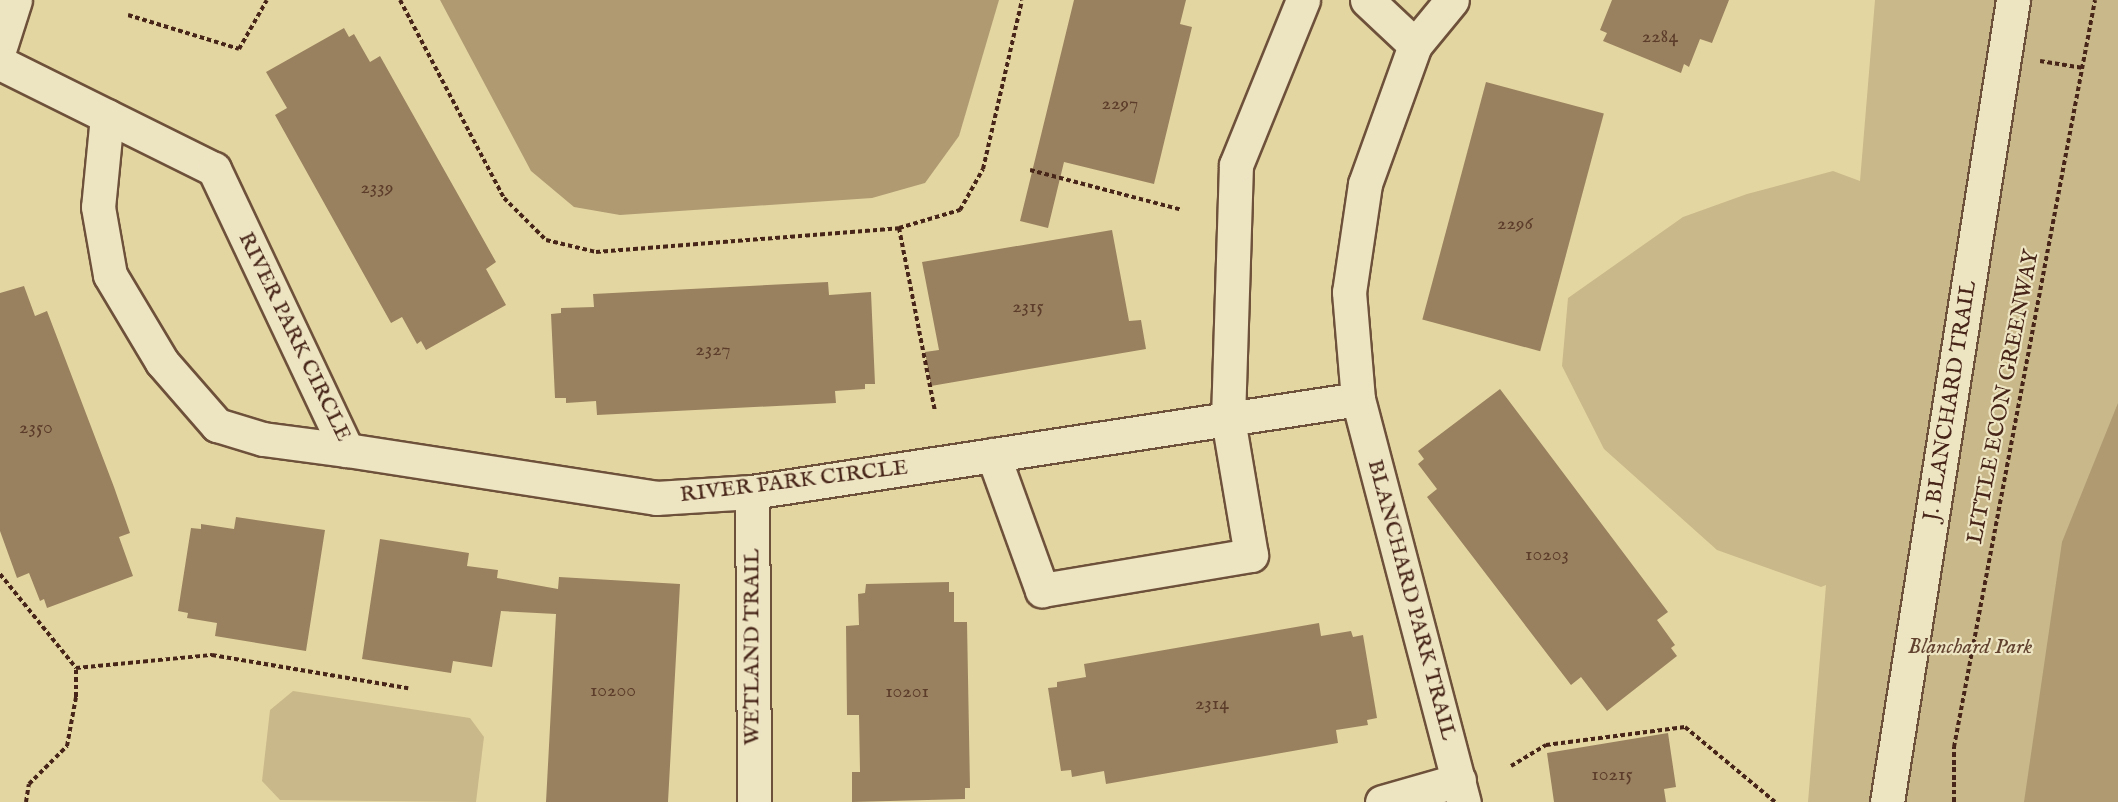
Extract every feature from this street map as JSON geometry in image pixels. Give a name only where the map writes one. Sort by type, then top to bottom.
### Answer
[{"type":"street","points":[[0,47],[15,0]]},
{"type":"street","points":[[993,455],[1042,590],[1251,555],[1228,419],[1236,165],[1303,0]]},
{"type":"street","points":[[1366,0],[1416,45]]},
{"type":"street","points":[[1358,399],[1349,292],[1365,184],[1416,45],[1452,0]]},
{"type":"street","name":"J. BLANCHARD TRAIL","points":[[1887,802],[2007,55],[2013,0]]},
{"type":"street","name":"RIVER PARK CIRCLE","points":[[0,63],[214,169],[347,450],[656,498],[752,492],[1358,399]]},
{"type":"street","points":[[107,116],[98,207],[110,275],[162,362],[217,425],[263,439],[347,450]]},
{"type":"street","name":"BLANCHARD PARK TRAIL","points":[[1358,399],[1462,791]]},
{"type":"street","name":"WETLAND TRAIL","points":[[752,492],[754,802]]},
{"type":"street","points":[[1382,802],[1462,791]]},
{"type":"path","points":[[128,15],[239,49],[267,0]]},
{"type":"path","points":[[400,0],[504,198],[546,240],[596,252],[899,228],[960,210],[983,169],[1022,0]]},
{"type":"path","name":"LITTLE ECON GREENWAY","points":[[1954,802],[1954,747],[2095,0]]},
{"type":"path","points":[[2007,55],[2083,68]]},
{"type":"path","points":[[1030,170],[1182,210]]},
{"type":"path","points":[[899,228],[935,412]]},
{"type":"path","points":[[0,574],[76,668],[76,698],[67,746],[29,784],[27,802]]},
{"type":"path","points":[[76,668],[212,655],[408,688]]},
{"type":"path","points":[[1511,766],[1546,745],[1685,727],[1776,802]]},
{"type":"green space","name":"Blanchard Park","points":[[1875,0],[2118,0],[2118,802],[1808,802],[1826,585],[1821,587],[1717,550],[1604,449],[1562,366],[1568,298],[1683,217],[1747,194],[1833,171],[1860,181]]},
{"type":"green space","points":[[293,691],[470,718],[484,737],[476,802],[280,800],[262,781],[270,710]]},
{"type":"shaded area","points":[[440,0],[999,0],[959,136],[925,183],[872,198],[620,215],[574,207],[531,171]]},
{"type":"shaded area","points":[[2118,403],[2118,802],[2024,802],[2062,542]]},
{"type":"building","points":[[1074,0],[1186,0],[1180,24],[1192,27],[1154,184],[1064,162],[1048,228],[1020,221]]},
{"type":"building","points":[[1612,0],[1729,0],[1712,43],[1700,39],[1689,67],[1684,64],[1681,73],[1603,41],[1607,33],[1600,30]]},
{"type":"building","points":[[344,28],[349,37],[354,34],[370,62],[380,56],[496,262],[486,269],[506,305],[426,350],[421,341],[417,344],[402,317],[391,323],[275,115],[287,108],[266,72]]},
{"type":"building","points":[[1486,82],[1604,114],[1540,351],[1422,320]]},
{"type":"building","points":[[1112,230],[1129,321],[1141,320],[1146,349],[931,386],[925,352],[939,350],[922,262]]},
{"type":"building","points":[[828,282],[829,295],[871,292],[875,384],[865,384],[865,389],[835,391],[836,403],[597,415],[596,401],[566,403],[566,398],[555,398],[551,314],[561,313],[561,308],[594,307],[593,294]]},
{"type":"building","points":[[24,286],[35,316],[47,311],[130,533],[119,537],[133,576],[47,608],[44,599],[40,601],[29,573],[17,578],[0,531],[0,293]]},
{"type":"building","points":[[1500,389],[1668,612],[1657,620],[1675,645],[1671,648],[1677,656],[1607,711],[1581,677],[1571,685],[1427,497],[1437,489],[1418,464],[1424,459],[1418,451]]},
{"type":"building","points":[[236,517],[325,530],[306,651],[215,636],[217,623],[187,618],[188,613],[178,611],[191,528],[201,529],[201,524],[234,529]]},
{"type":"building","points":[[380,539],[469,553],[467,566],[498,570],[497,578],[558,589],[559,577],[680,584],[668,802],[546,802],[556,614],[501,611],[492,667],[453,661],[451,673],[362,659]]},
{"type":"building","points":[[949,582],[949,592],[954,592],[954,622],[967,622],[970,788],[965,788],[965,799],[852,802],[852,772],[860,772],[859,715],[847,715],[846,626],[859,625],[858,594],[865,593],[866,584]]},
{"type":"building","points":[[1319,623],[1321,636],[1351,631],[1353,637],[1363,635],[1377,718],[1367,720],[1368,725],[1336,730],[1338,743],[1106,784],[1104,771],[1072,777],[1071,770],[1061,771],[1048,688],[1057,687],[1057,682],[1086,677],[1084,664]]},
{"type":"building","points":[[1668,733],[1676,787],[1664,789],[1666,802],[1554,802],[1547,753]]}]
